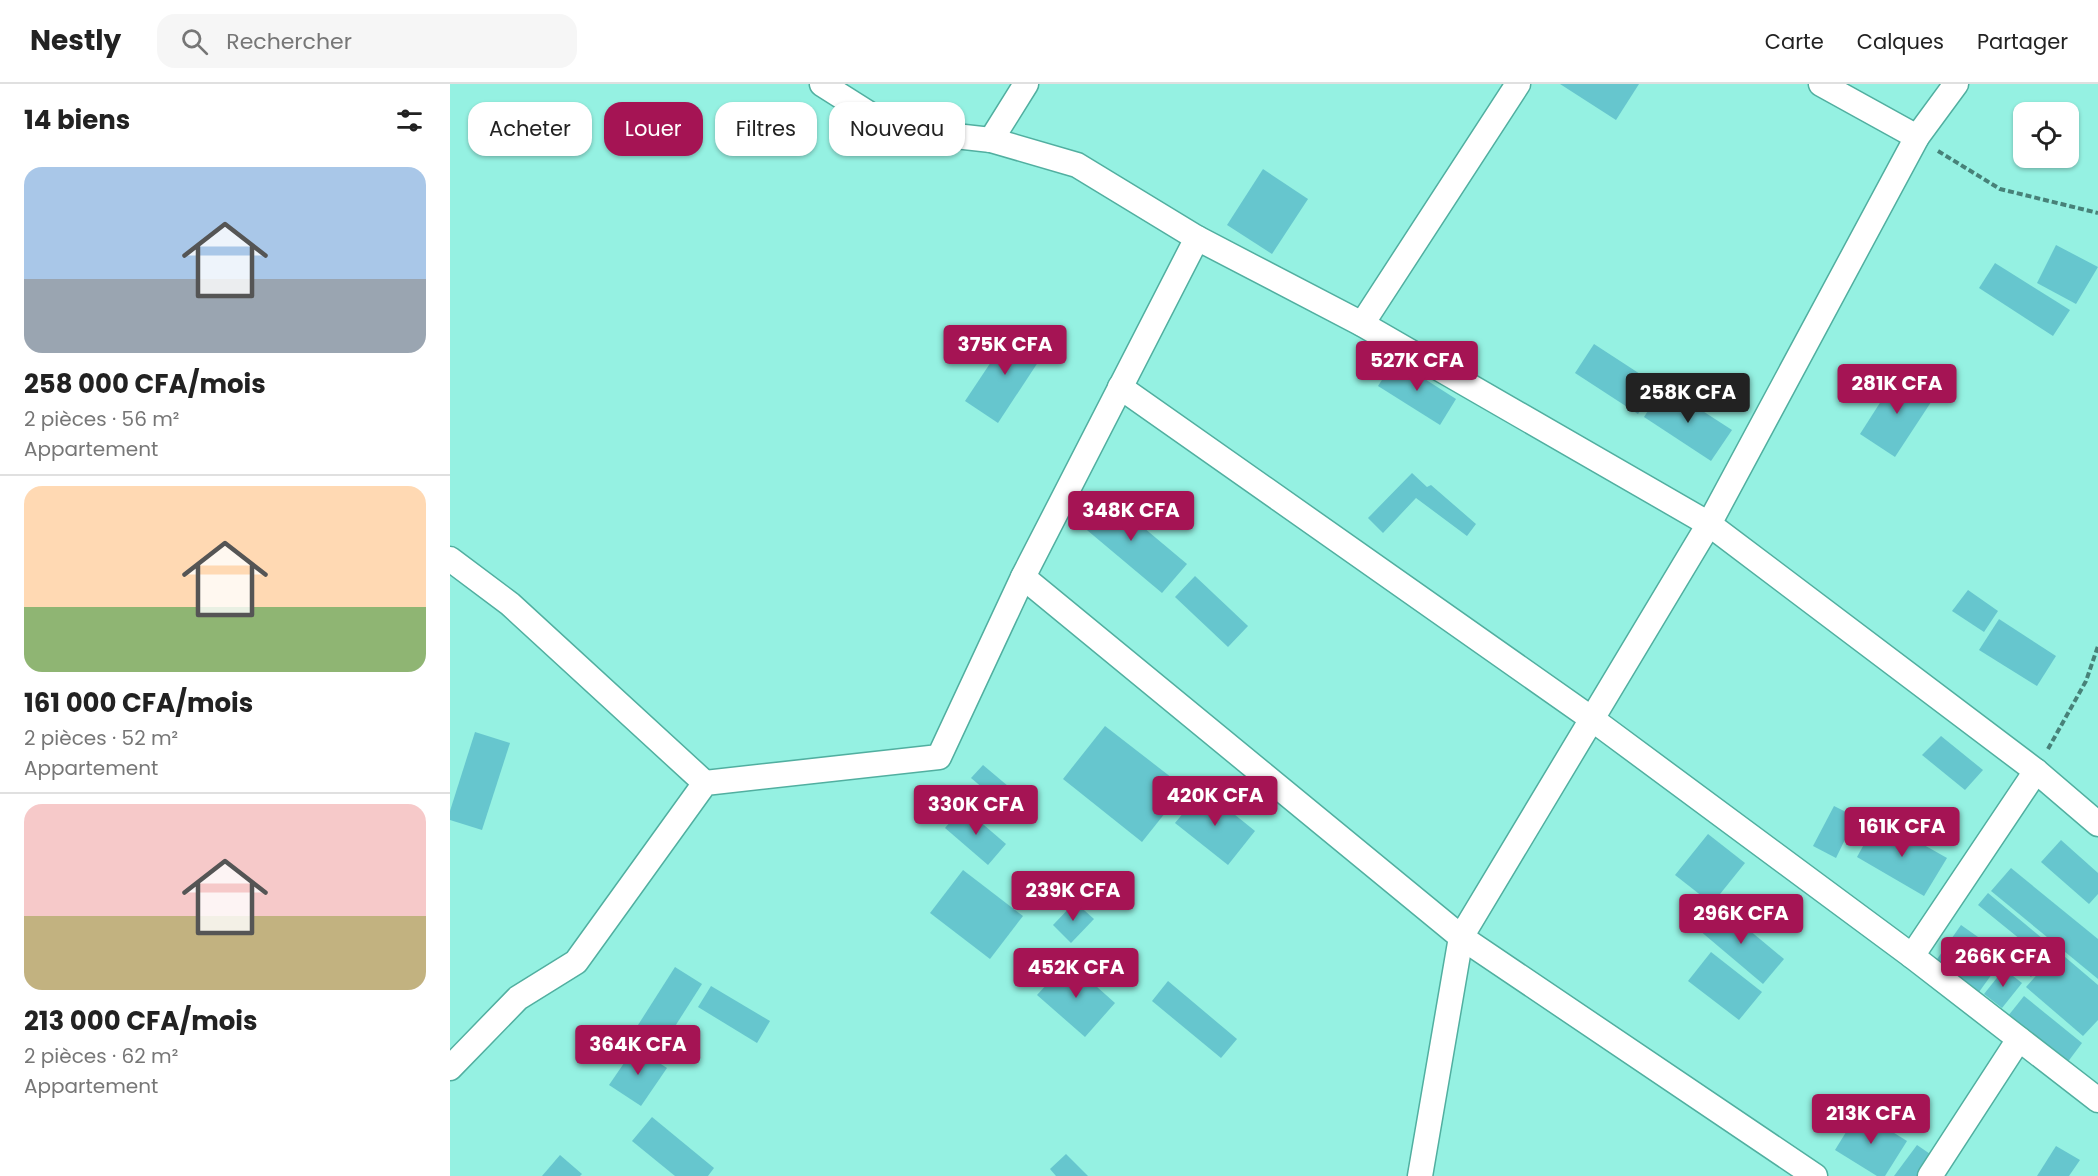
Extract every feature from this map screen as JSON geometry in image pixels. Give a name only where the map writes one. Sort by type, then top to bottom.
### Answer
[{"type":"street","points":[[822,84],[893,129],[991,140],[1077,165],[1197,238],[1362,324],[1709,524],[2036,771],[2098,824]]},
{"type":"street","points":[[991,140],[1026,84]]},
{"type":"street","points":[[1362,324],[1518,84]]},
{"type":"street","points":[[1821,84],[1917,138]]},
{"type":"street","points":[[1420,1176],[1461,937],[1709,524],[1917,138],[1956,84]]},
{"type":"street","points":[[450,1068],[518,998],[576,962],[705,783],[939,757],[1023,576],[1197,238]]},
{"type":"street","points":[[1120,387],[1592,719],[1912,956],[2098,1100]]},
{"type":"street","points":[[450,559],[510,604],[705,783]]},
{"type":"street","points":[[1023,576],[1461,937],[1815,1176]]},
{"type":"street","points":[[1912,956],[2036,771]]},
{"type":"street","points":[[1930,1176],[2019,1039]]},
{"type":"path","points":[[1917,138],[2000,189],[2098,213]]},
{"type":"path","points":[[2036,771],[2086,681],[2098,645]]},
{"type":"building","points":[[1560,84],[1639,84],[1616,120]]},
{"type":"building","points":[[1263,169],[1308,199],[1272,254],[1227,225]]},
{"type":"building","points":[[2056,245],[2098,267],[2076,304],[2037,283]]},
{"type":"building","points":[[1995,263],[2070,310],[2053,336],[1979,288]]},
{"type":"building","points":[[1013,329],[1046,350],[998,423],[965,401]]},
{"type":"building","points":[[1594,344],[1657,385],[1638,414],[1575,373]]},
{"type":"building","points":[[1395,360],[1456,399],[1440,425],[1378,386]]},
{"type":"building","points":[[1899,373],[1935,396],[1895,457],[1860,434]]},
{"type":"building","points":[[1664,386],[1732,430],[1711,461],[1644,417]]},
{"type":"building","points":[[1412,473],[1427,487],[1431,485],[1476,524],[1467,536],[1416,498],[1383,533],[1368,518]]},
{"type":"building","points":[[1100,491],[1187,564],[1162,593],[1075,520]]},
{"type":"building","points":[[1195,576],[1248,626],[1228,647],[1175,597]]},
{"type":"building","points":[[1968,590],[1998,611],[1984,632],[1952,611]]},
{"type":"building","points":[[1999,619],[2056,656],[2037,686],[1979,650]]},
{"type":"building","points":[[1105,726],[1185,788],[1142,842],[1063,779]]},
{"type":"building","points":[[475,732],[510,743],[482,830],[450,820],[450,811]]},
{"type":"building","points":[[1941,736],[1983,770],[1965,790],[1922,755]]},
{"type":"building","points":[[983,765],[1035,809],[1023,822],[971,778]]},
{"type":"building","points":[[1203,789],[1255,831],[1228,865],[1175,823]]},
{"type":"building","points":[[1834,806],[1856,817],[1836,858],[1813,846]]},
{"type":"building","points":[[963,807],[1006,844],[988,865],[945,828]]},
{"type":"building","points":[[1878,819],[1947,858],[1924,896],[1857,857]]},
{"type":"building","points":[[1708,834],[1745,863],[1712,904],[1675,875]]},
{"type":"building","points":[[2061,840],[2098,873],[2098,894],[2089,904],[2041,862]]},
{"type":"building","points":[[2011,868],[2098,939],[2098,979],[1991,891]]},
{"type":"building","points":[[963,870],[1023,916],[990,959],[930,913]]},
{"type":"building","points":[[1988,893],[2055,949],[2031,977],[2017,965],[2031,948],[1978,905]]},
{"type":"building","points":[[1075,902],[1094,919],[1071,943],[1053,925]]},
{"type":"building","points":[[1719,905],[1784,959],[1763,984],[1699,930]]},
{"type":"building","points":[[1961,925],[2005,956],[1979,992],[1935,962]]},
{"type":"building","points":[[2058,951],[2098,985],[2098,1020],[2083,1036],[2026,987]]},
{"type":"building","points":[[1711,952],[1762,992],[1739,1020],[1688,981]]},
{"type":"building","points":[[1068,961],[1115,1003],[1085,1037],[1037,995]]},
{"type":"building","points":[[675,967],[702,984],[658,1053],[631,1036]]},
{"type":"building","points":[[2004,969],[2022,983],[2002,1008],[1984,994]]},
{"type":"building","points":[[1168,981],[1237,1039],[1221,1058],[1152,1001]]},
{"type":"building","points":[[711,986],[770,1021],[757,1043],[698,1007]]},
{"type":"building","points":[[2024,996],[2082,1043],[2067,1063],[2008,1016]]},
{"type":"building","points":[[635,1047],[667,1068],[641,1106],[609,1085]]},
{"type":"building","points":[[1859,1111],[1907,1141],[1885,1176],[1877,1176],[1835,1150]]},
{"type":"building","points":[[652,1117],[714,1168],[708,1176],[675,1176],[632,1141]]},
{"type":"building","points":[[1917,1145],[1936,1158],[1923,1176],[1894,1176]]},
{"type":"building","points":[[2056,1146],[2080,1160],[2069,1176],[2037,1176]]},
{"type":"building","points":[[1066,1154],[1088,1176],[1056,1176],[1050,1169]]},
{"type":"building","points":[[560,1155],[582,1174],[580,1176],[542,1176]]}]
